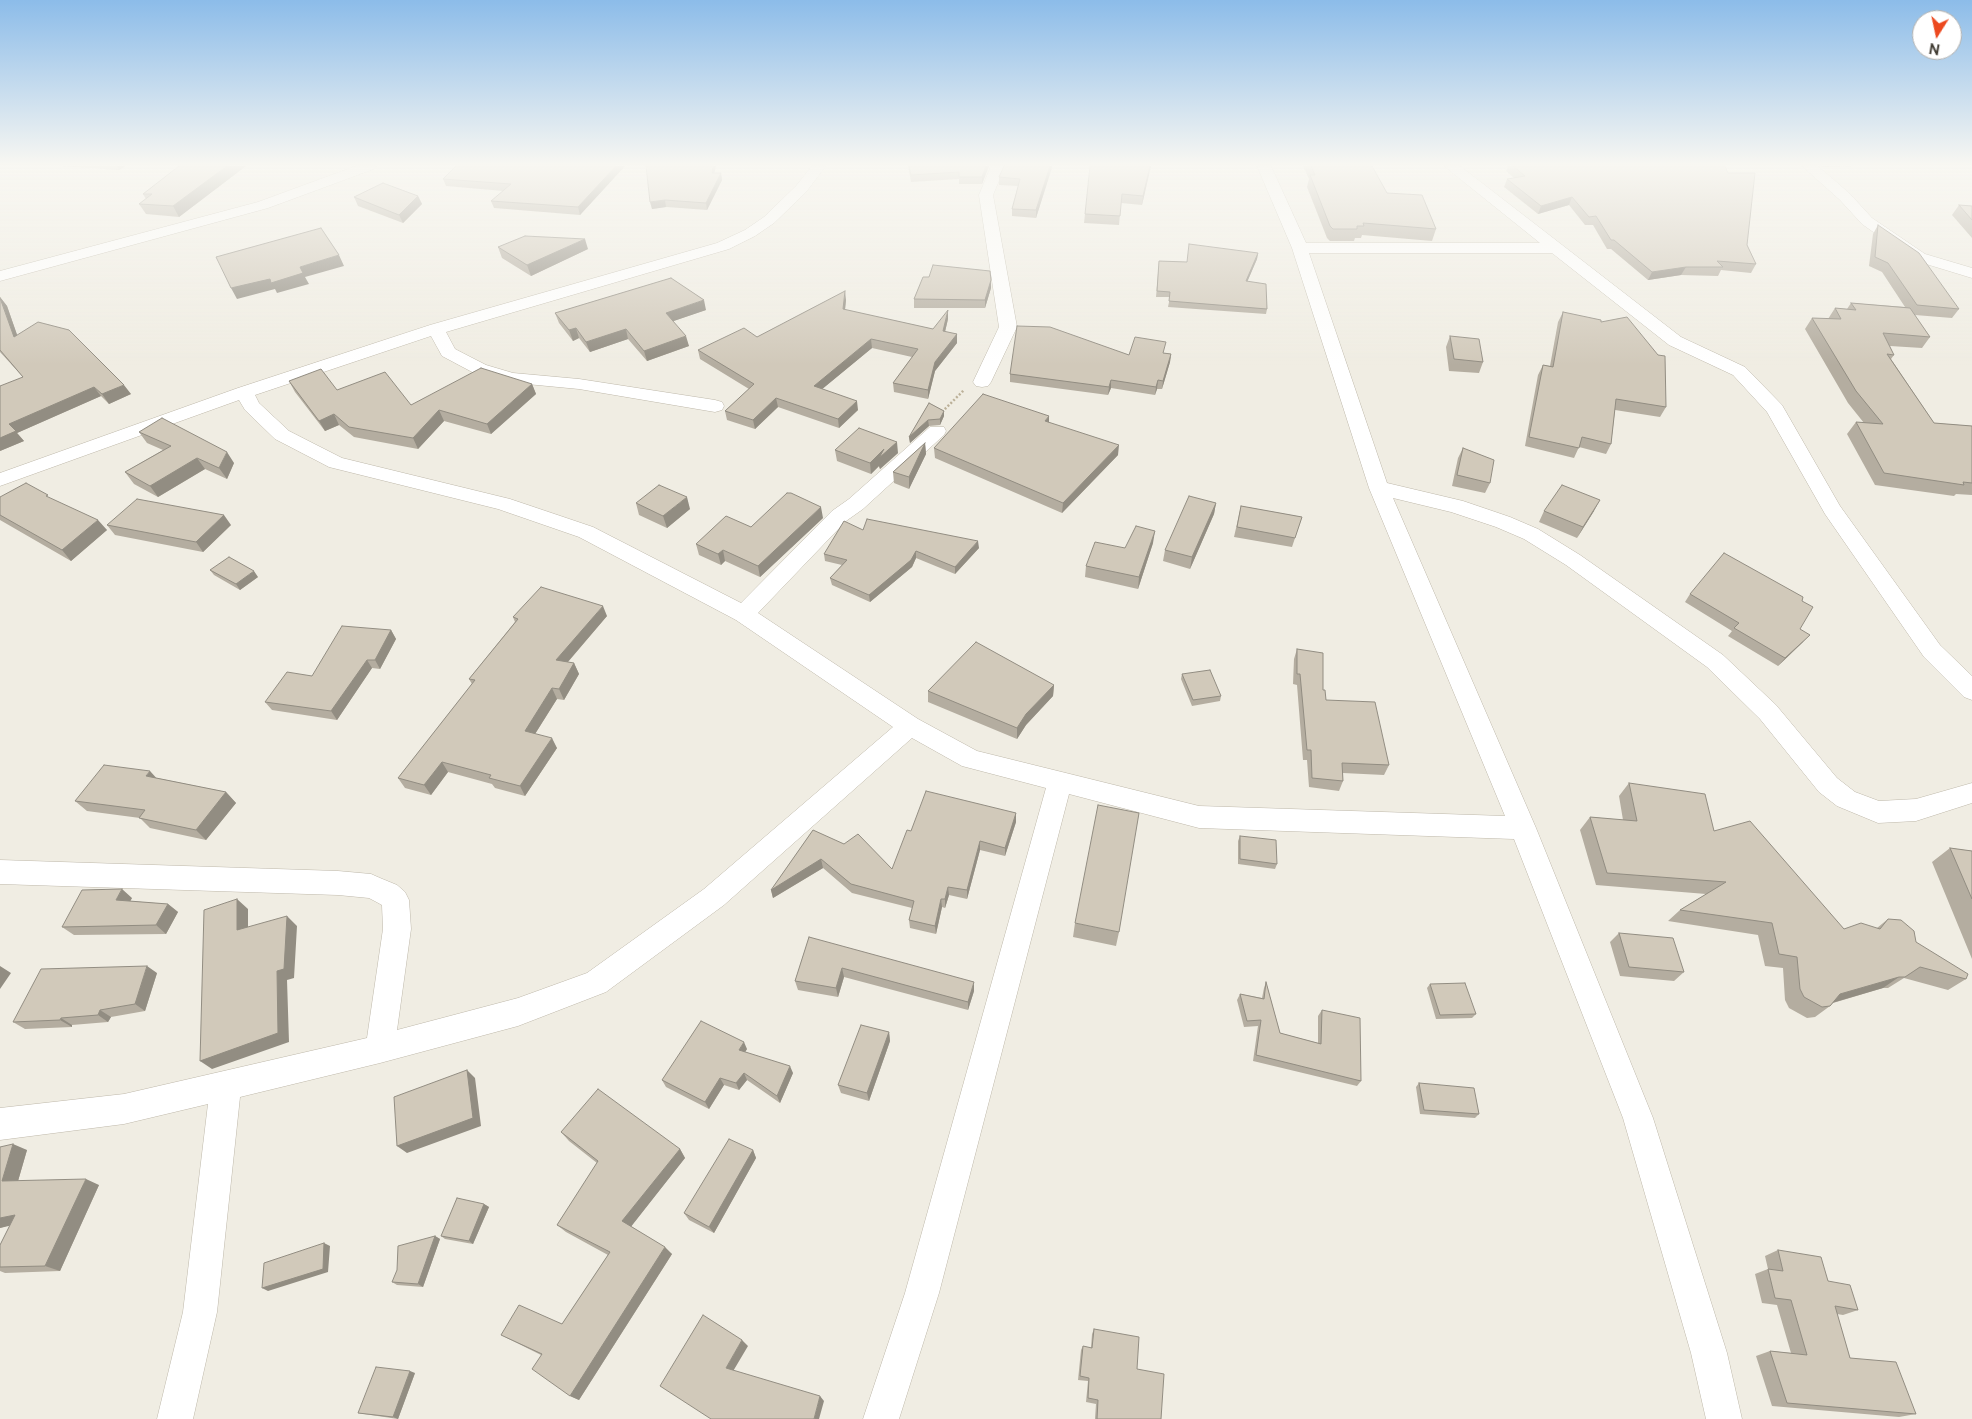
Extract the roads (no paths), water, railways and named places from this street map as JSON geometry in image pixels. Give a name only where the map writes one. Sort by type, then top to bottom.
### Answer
[{"type":"street","points":[[0,276],[160,232]]},
{"type":"street","points":[[0,480],[244,392],[436,329],[723,246],[752,232]]},
{"type":"street","points":[[982,382],[1008,327],[992,232]]},
{"type":"street","points":[[1293,232],[1300,248],[1379,488],[1524,828],[1638,1118],[1709,1354],[1724,1419]]},
{"type":"street","points":[[1537,232],[1675,341],[1738,371],[1775,409],[1832,509],[1932,651],[1972,691]]},
{"type":"street","points":[[1883,232],[1919,257],[1972,273]]},
{"type":"street","points":[[1300,248],[1558,248]]},
{"type":"street","points":[[436,329],[448,352],[480,370],[512,378],[579,384],[715,406]]},
{"type":"street","points":[[244,392],[252,406],[282,435],[336,463],[503,504],[586,532],[744,614],[910,726],[972,759],[1199,817],[1524,828]]},
{"type":"street","points":[[744,614],[839,516],[856,504],[937,431]]},
{"type":"street","points":[[1379,488],[1456,506],[1503,522],[1531,534],[1574,560],[1716,661],[1768,712],[1828,785],[1846,799],[1878,812],[1916,810],[1972,793]]},
{"type":"street","points":[[0,1124],[124,1109],[380,1049],[518,1012],[596,984],[714,897],[910,726]]},
{"type":"street","points":[[881,1419],[922,1292],[1060,782]]},
{"type":"street","points":[[0,872],[338,883],[371,886],[388,893],[395,900],[397,930],[380,1049]]},
{"type":"street","points":[[174,1419],[200,1312],[226,1085]]}]
